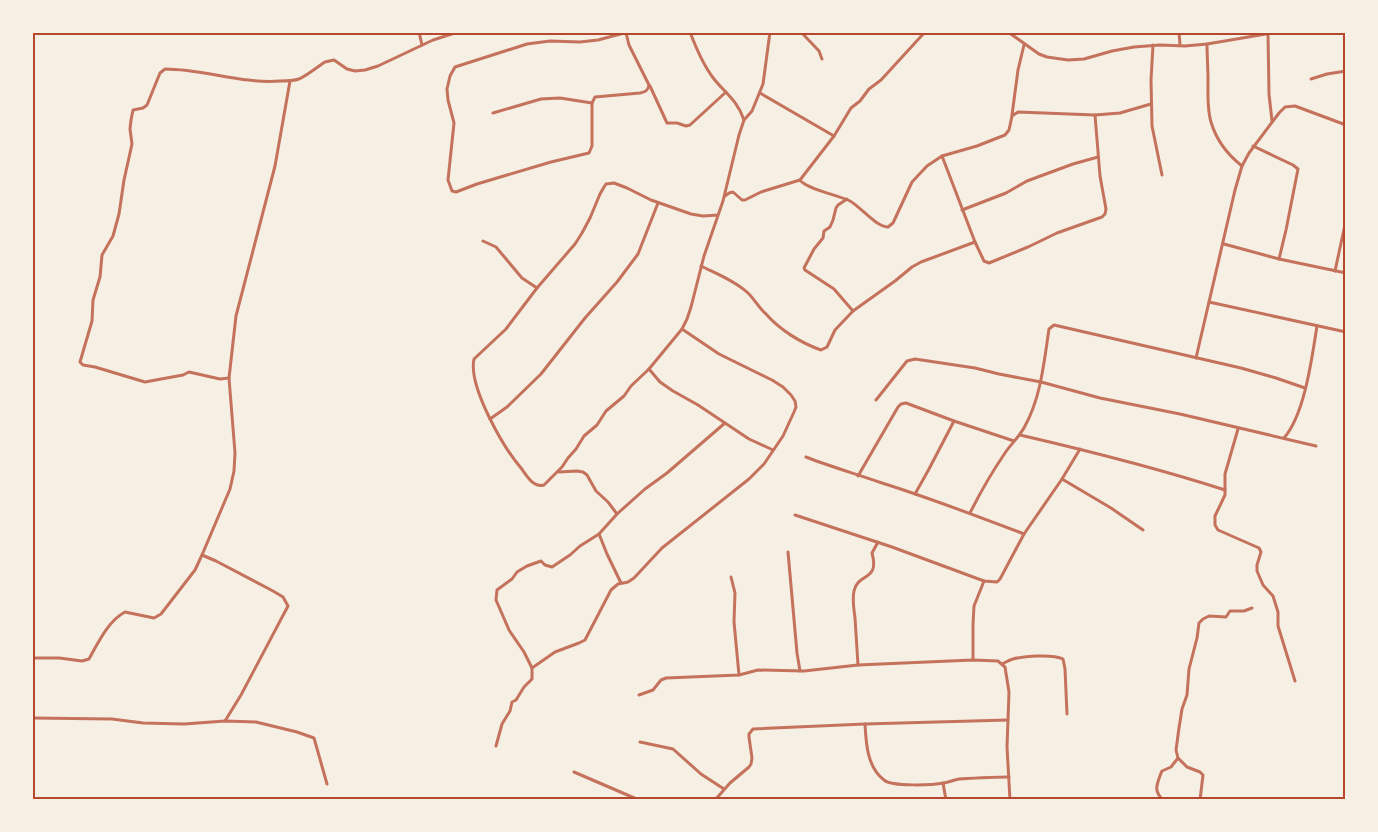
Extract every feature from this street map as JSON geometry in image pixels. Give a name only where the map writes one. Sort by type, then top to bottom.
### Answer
[{"type":"street","points":[[419,32],[422,45]]},
{"type":"street","points":[[230,378],[220,379],[189,372],[183,375],[145,382],[83,365],[80,362],[92,321],[93,300],[100,280],[102,254],[113,236],[119,214],[132,144],[130,129],[132,112],[147,106],[162,70],[168,69],[219,75],[246,81],[290,81],[298,79],[330,60],[334,60],[346,69],[365,70],[378,66],[433,40],[458,32]]},
{"type":"street","points":[[690,32],[704,64],[714,79],[736,103],[744,120]]},
{"type":"street","points":[[718,215],[697,215],[658,203],[620,185],[614,183],[606,184],[582,234],[506,329],[474,359],[474,372],[490,419],[510,456],[536,485],[544,485],[558,472],[576,450],[584,436],[597,424],[606,411],[624,396],[631,386],[649,369],[682,329],[691,307],[701,266],[718,215],[724,196],[736,144],[744,120],[752,111],[760,93],[765,73],[770,32]]},
{"type":"street","points":[[801,32],[819,51],[822,59]]},
{"type":"street","points":[[724,196],[729,192],[733,192],[742,200],[745,200],[761,192],[800,180],[834,136],[851,108],[860,102],[869,89],[881,80],[925,32]]},
{"type":"street","points":[[1008,32],[1014,34],[1024,44],[1047,57],[1068,60],[1084,60],[1112,51],[1153,45],[1207,44],[1278,32]]},
{"type":"street","points":[[1179,32],[1180,45]]},
{"type":"street","points":[[649,84],[648,90],[645,92],[594,97],[592,102],[592,146],[589,153],[551,162],[456,192],[452,191],[448,180],[454,123],[447,89],[450,76],[455,67],[527,44],[550,41],[580,42],[627,33],[629,45],[649,84],[667,123],[690,125],[726,92]]},
{"type":"street","points":[[1268,34],[1269,94],[1272,122]]},
{"type":"street","points":[[800,180],[801,183],[847,199],[883,226],[888,227],[893,223],[912,182],[927,166],[942,156],[977,146],[1005,135],[1009,130],[1024,44]]},
{"type":"street","points":[[1207,44],[1208,98],[1211,122],[1214,132],[1223,147],[1242,166]]},
{"type":"street","points":[[1153,45],[1151,104],[1154,139],[1162,175]]},
{"type":"street","points":[[1311,79],[1346,71]]},
{"type":"street","points":[[32,658],[59,658],[82,661],[89,659],[116,616],[125,612],[154,618],[161,614],[194,570],[202,555],[232,481],[235,453],[230,378],[236,316],[275,166],[290,81]]},
{"type":"street","points":[[760,93],[834,136]]},
{"type":"street","points":[[493,113],[541,99],[560,98],[592,102]]},
{"type":"street","points":[[1012,116],[1018,112],[1095,115],[1120,113],[1151,104]]},
{"type":"street","points":[[1196,358],[1242,166],[1253,146],[1285,108],[1294,106],[1346,125]]},
{"type":"street","points":[[942,156],[975,242],[984,261],[989,263],[1057,233],[1102,217],[1105,214],[1095,115]]},
{"type":"street","points":[[1253,146],[1298,170],[1279,259]]},
{"type":"street","points":[[962,210],[1006,193],[1027,181],[1098,157]]},
{"type":"street","points":[[847,199],[838,204],[831,225],[824,231],[823,238],[814,249],[804,268],[834,289],[853,311]]},
{"type":"street","points":[[490,419],[507,407],[540,374],[617,282],[638,254],[658,203]]},
{"type":"street","points":[[1335,270],[1346,220]]},
{"type":"street","points":[[483,241],[496,247],[522,278],[537,288]]},
{"type":"street","points":[[701,266],[737,285],[775,323],[803,342],[818,349],[824,349],[827,347],[835,330],[853,311],[916,264],[975,242]]},
{"type":"street","points":[[1224,244],[1279,259],[1346,273]]},
{"type":"street","points":[[1209,302],[1346,332]]},
{"type":"street","points":[[970,513],[995,469],[1020,435],[1028,420],[1041,382],[1049,330],[1052,326],[1056,325],[1196,358],[1276,378],[1305,388]]},
{"type":"street","points":[[1284,438],[1292,428],[1305,388],[1318,326]]},
{"type":"street","points":[[532,668],[555,652],[585,640],[608,594],[615,586],[634,578],[662,548],[749,479],[764,464],[786,432],[796,407],[795,401],[783,387],[719,354],[682,329]]},
{"type":"street","points":[[876,400],[911,359],[941,362],[1041,382],[1100,398],[1180,414],[1316,446]]},
{"type":"street","points":[[649,369],[666,386],[749,439],[773,450]]},
{"type":"street","points":[[858,476],[886,426],[901,404],[906,402],[954,421],[1014,441]]},
{"type":"street","points":[[915,494],[954,421]]},
{"type":"street","points":[[496,746],[502,724],[510,711],[512,702],[516,700],[524,687],[532,679],[532,668],[509,630],[496,600],[497,590],[512,579],[517,572],[527,566],[541,560],[545,565],[554,566],[599,534],[617,514],[645,489],[660,479],[725,423]]},
{"type":"street","points":[[1238,428],[1225,474],[1223,500],[1215,516],[1215,525],[1218,530],[1260,548],[1261,552],[1257,571],[1263,585],[1273,596],[1278,612],[1278,626],[1295,680]]},
{"type":"street","points":[[1020,435],[1160,470],[1225,490]]},
{"type":"street","points":[[795,515],[878,542],[984,581],[996,582],[999,581],[1024,534],[1080,449]]},
{"type":"street","points":[[806,457],[970,513],[1024,534]]},
{"type":"street","points":[[558,472],[583,472],[587,475],[596,491],[617,514]]},
{"type":"street","points":[[1062,479],[1143,530]]},
{"type":"street","points":[[599,534],[621,583]]},
{"type":"street","points":[[858,665],[853,601],[854,590],[859,581],[873,570],[872,553],[878,542]]},
{"type":"street","points":[[788,552],[800,671]]},
{"type":"street","points":[[202,555],[273,590],[283,597],[288,606],[241,695],[225,721]]},
{"type":"street","points":[[731,577],[735,593],[734,622],[739,675]]},
{"type":"street","points":[[973,660],[974,606],[984,581]]},
{"type":"street","points":[[1200,800],[1203,775],[1186,767],[1178,758],[1176,750],[1182,710],[1188,695],[1190,669],[1199,623],[1209,616],[1226,617],[1230,611],[1244,611],[1252,608]]},
{"type":"street","points":[[1002,664],[1014,658],[1057,657],[1064,659],[1067,714]]},
{"type":"street","points":[[639,695],[653,690],[664,678],[739,675],[758,670],[800,671],[858,665],[993,660],[1002,664],[1006,675],[1010,800]]},
{"type":"street","points":[[32,718],[112,719],[143,723],[184,724],[225,721],[256,722],[283,728],[314,738],[327,784]]},
{"type":"street","points":[[715,800],[751,764],[749,734],[753,730],[865,724],[1008,720]]},
{"type":"street","points":[[865,724],[867,753],[873,766],[884,780],[896,784],[944,783],[959,779],[1009,777]]},
{"type":"street","points":[[640,742],[674,749],[702,774],[724,789]]},
{"type":"street","points":[[1162,800],[1156,790],[1161,773],[1171,767],[1178,758]]},
{"type":"street","points":[[574,772],[639,800]]},
{"type":"street","points":[[944,783],[946,800]]}]
